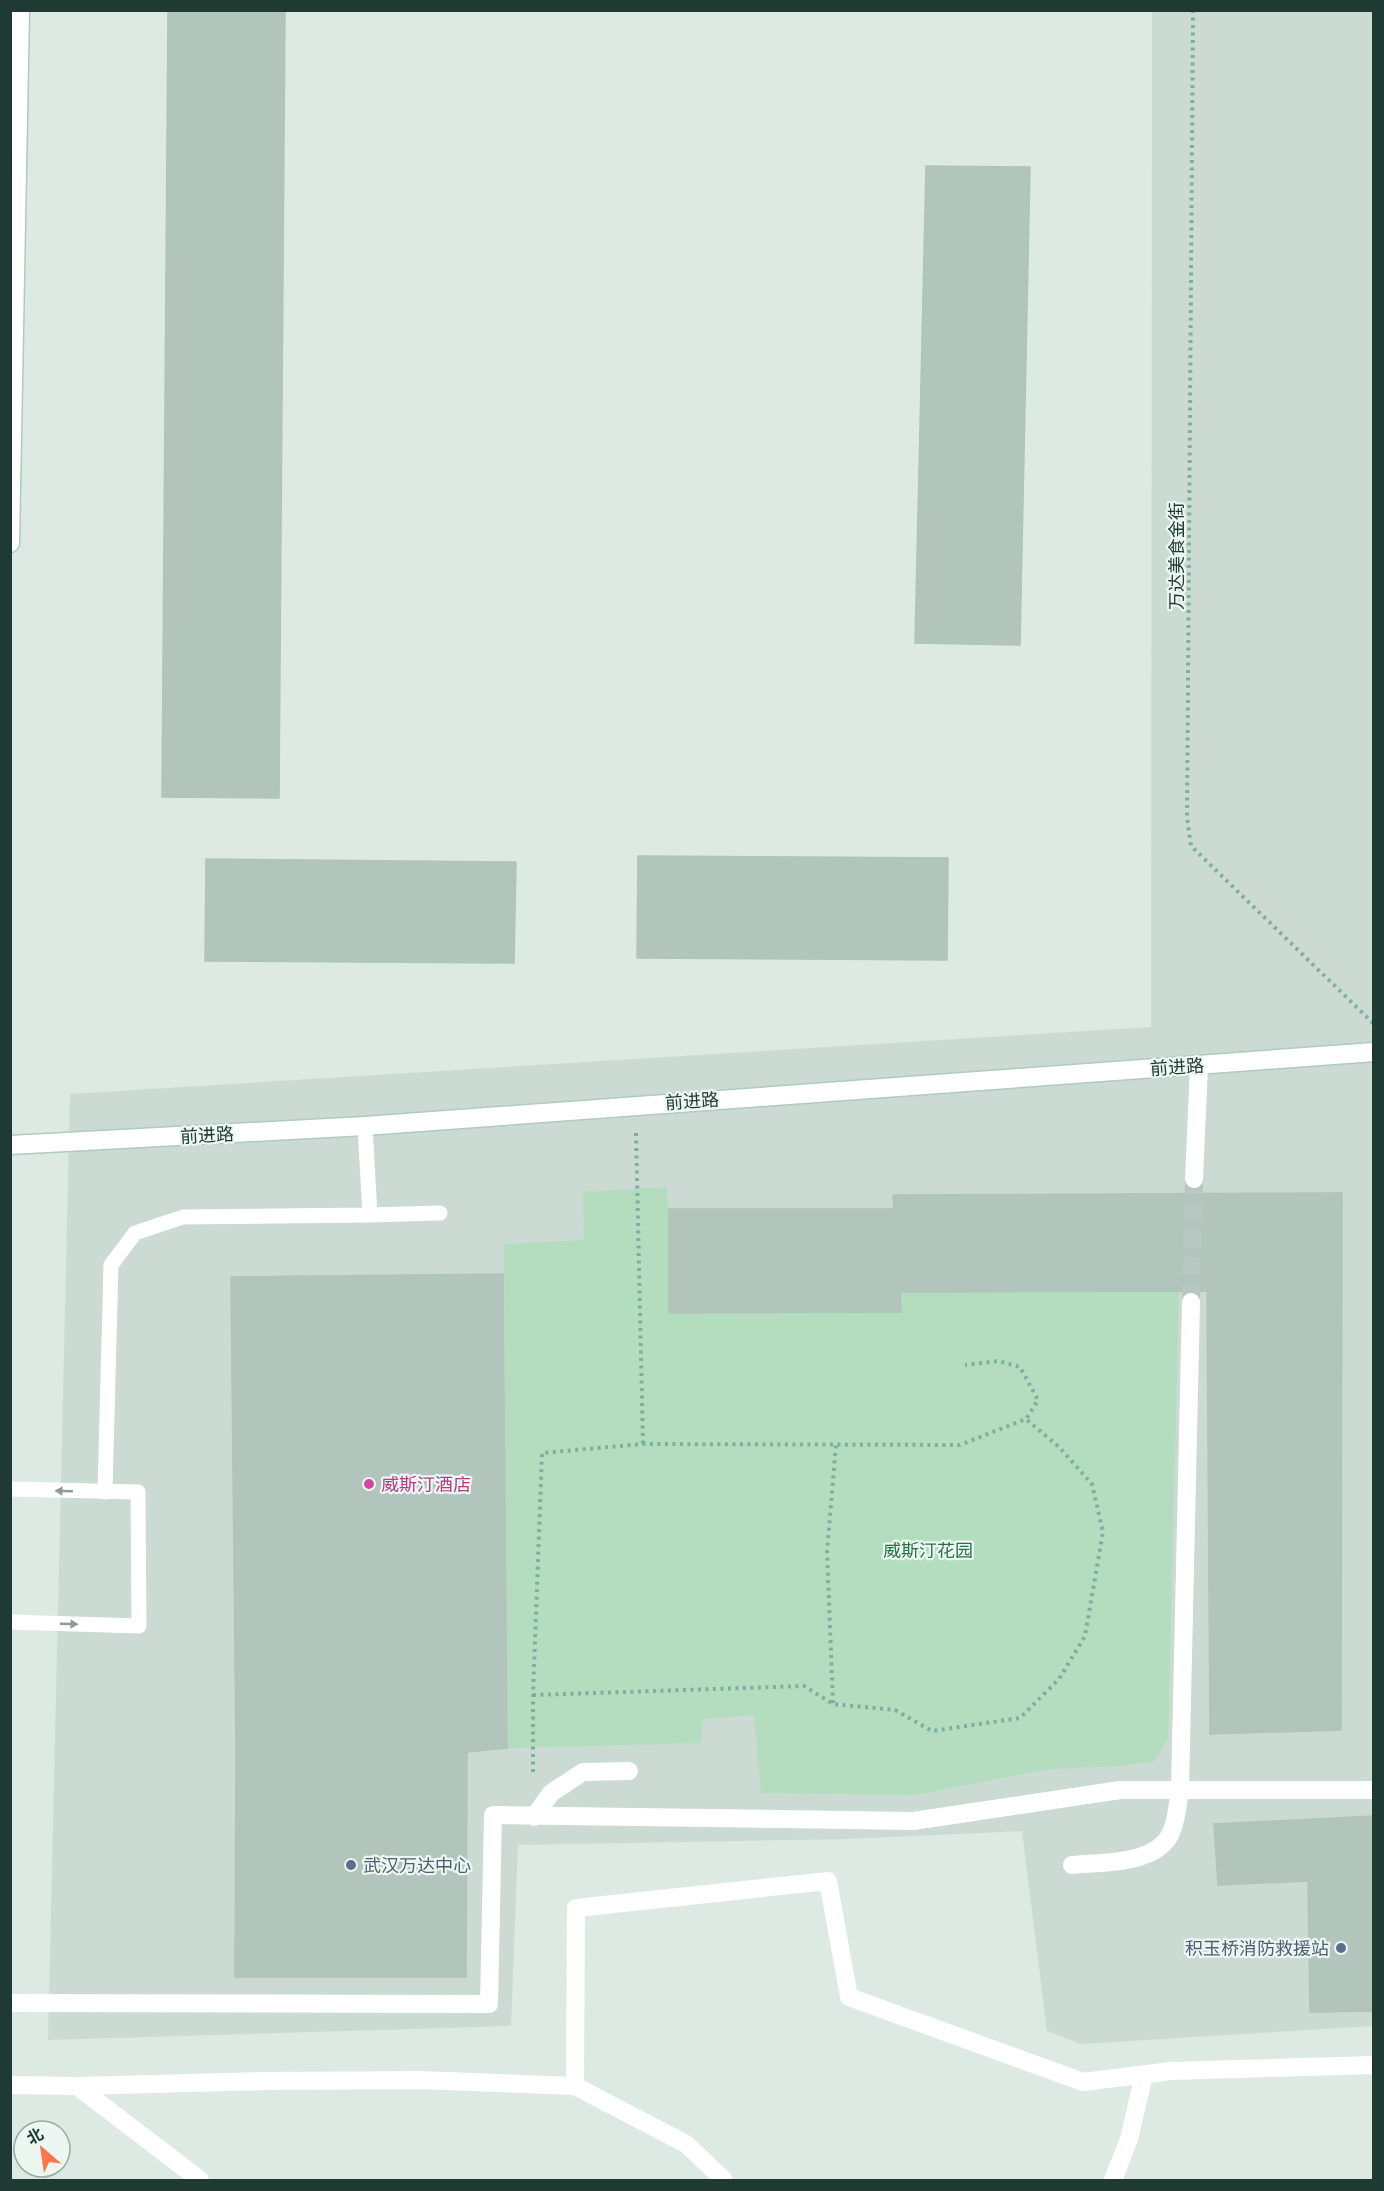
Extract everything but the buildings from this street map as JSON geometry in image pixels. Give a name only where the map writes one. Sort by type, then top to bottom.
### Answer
[{"type":"street","points":[[10,543],[20,10]]},
{"type":"street","name":"前进路","points":[[10,1145],[365,1126],[1374,1052]]},
{"type":"street","points":[[1194,1179],[1199,1065]]},
{"type":"street","points":[[1072,1865],[1135,1858],[1156,1851],[1172,1832],[1180,1789],[1191,1302]]},
{"type":"street","points":[[534,1817],[551,1793],[584,1772],[629,1771]]},
{"type":"street","points":[[10,2003],[489,2004],[493,1815],[914,1821],[1120,1790],[1374,1790]]},
{"type":"street","points":[[575,2086],[576,1908],[828,1881],[849,1997],[1083,2082],[1171,2072],[1374,2065]]},
{"type":"street","points":[[1113,2181],[1129,2139],[1144,2075]]},
{"type":"street","points":[[10,2085],[77,2086],[420,2080],[575,2086],[686,2144],[724,2181]]},
{"type":"street","points":[[77,2086],[200,2181]]},
{"type":"lane","points":[[365,1126],[370,1215]]},
{"type":"lane","points":[[105,1492],[111,1265],[135,1233],[183,1217],[440,1212]]},
{"type":"lane","points":[[10,1489],[138,1492],[139,1626],[10,1622]]},
{"type":"path","name":"万达美食金街","points":[[1193,10],[1188,806],[1191,846],[1374,1024]]},
{"type":"path","points":[[635,1105],[644,1444]]},
{"type":"path","points":[[533,1773],[533,1695],[542,1453],[644,1444],[960,1445],[1026,1419],[1038,1400],[1020,1366],[998,1361],[965,1365]]},
{"type":"path","points":[[533,1695],[804,1686],[833,1704],[895,1710],[932,1731],[1020,1718],[1059,1680],[1084,1636],[1103,1532],[1092,1484],[1059,1447],[1026,1419]]},
{"type":"path","points":[[833,1704],[827,1552],[836,1444]]},
{"type":"shaded area","points":[[1152,11],[1373,11],[1373,2026],[1081,2044],[1047,2031],[1022,1831],[847,1839],[518,1845],[511,2026],[48,2040],[70,1094],[1151,1027]]},
{"type":"green space","name":"威斯汀花园","points":[[666,1187],[669,1209],[669,1313],[900,1312],[900,1292],[1179,1289],[1168,1739],[1154,1761],[1121,1766],[1048,1769],[915,1795],[761,1793],[754,1715],[703,1719],[701,1743],[507,1748],[504,1244],[584,1240],[583,1192]]},
{"type":"tunnel","points":[[1191,1302],[1194,1179]]},
{"type":"place","name":"威斯汀酒店","points":[[369,1484]]},
{"type":"place","name":"武汉万达中心","points":[[351,1865]]},
{"type":"place","name":"积玉桥消防救援站","points":[[1341,1948]]}]
